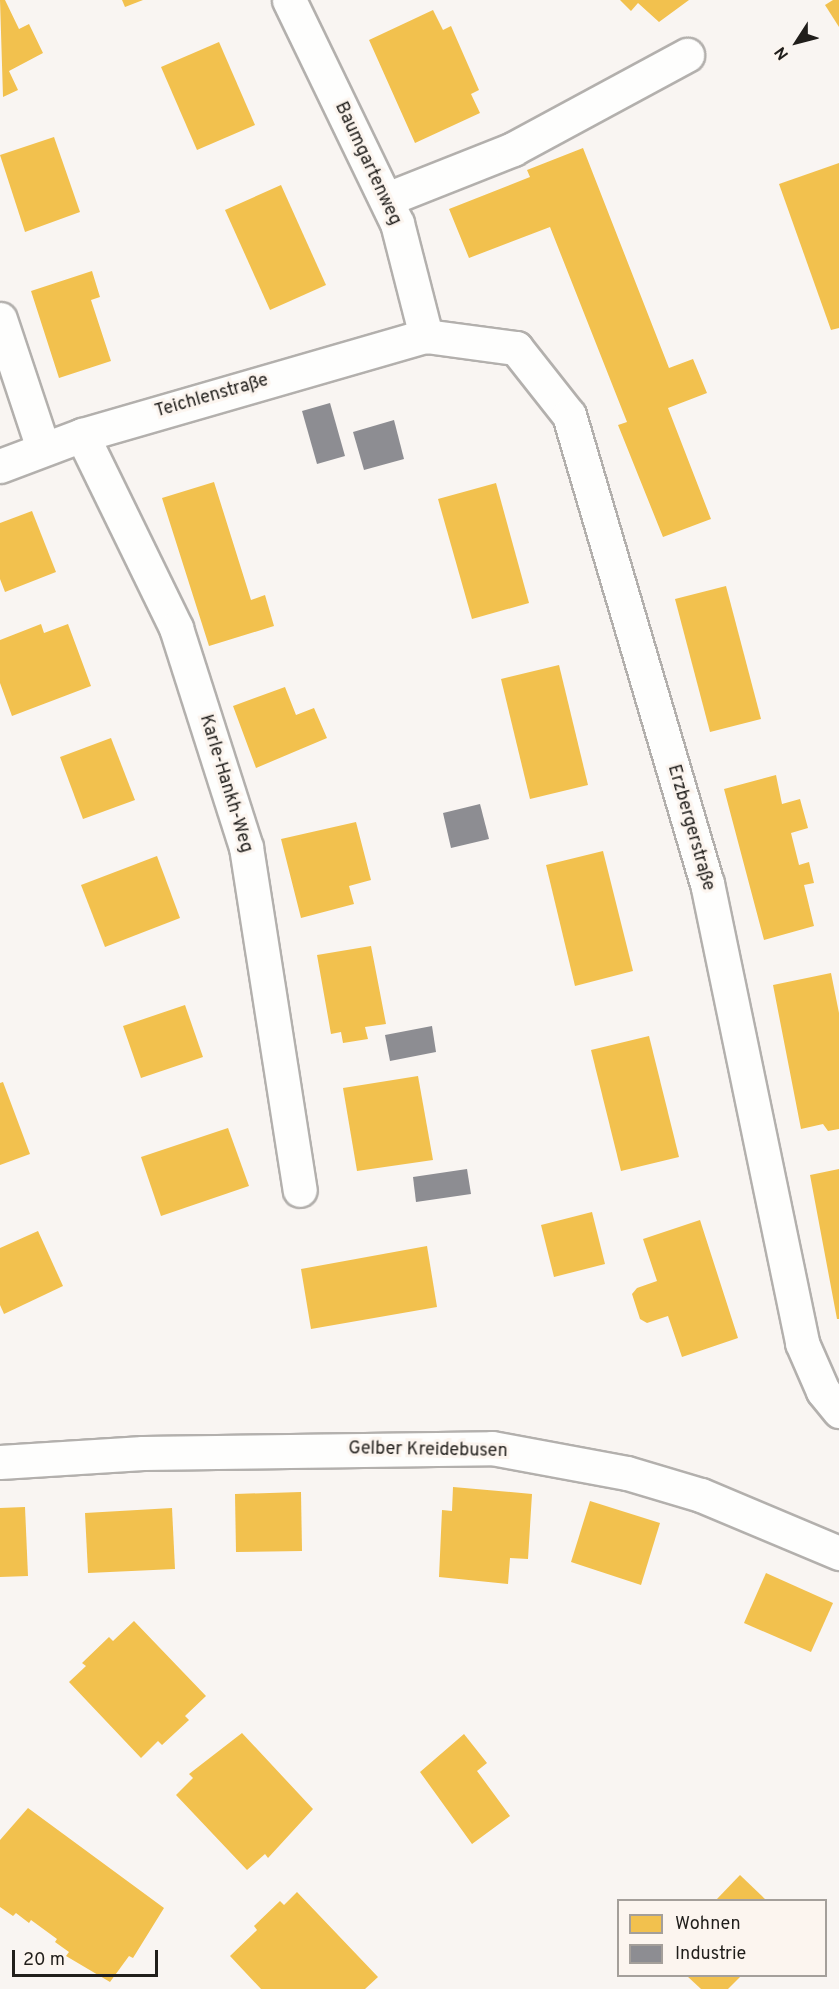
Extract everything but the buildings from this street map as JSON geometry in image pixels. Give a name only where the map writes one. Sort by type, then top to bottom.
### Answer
[{"type":"street","name":"Baumgartenweg","points":[[288,0],[397,223],[426,336]]},
{"type":"street","points":[[387,200],[513,149],[687,55]]},
{"type":"street","points":[[0,320],[43,448]]},
{"type":"street","name":"Teichlenstraße","points":[[0,466],[82,435],[426,336]]},
{"type":"street","name":"Erzbergerstraße","points":[[426,336],[516,348],[569,415],[707,883],[802,1343],[823,1391],[839,1411]]},
{"type":"street","name":"Karle-Hankh-Weg","points":[[82,435],[176,628],[246,847],[300,1190]]},
{"type":"street","name":"Gelber Kreidebusen","points":[[0,1462],[143,1453],[492,1448],[627,1473],[701,1495],[839,1553]]}]
